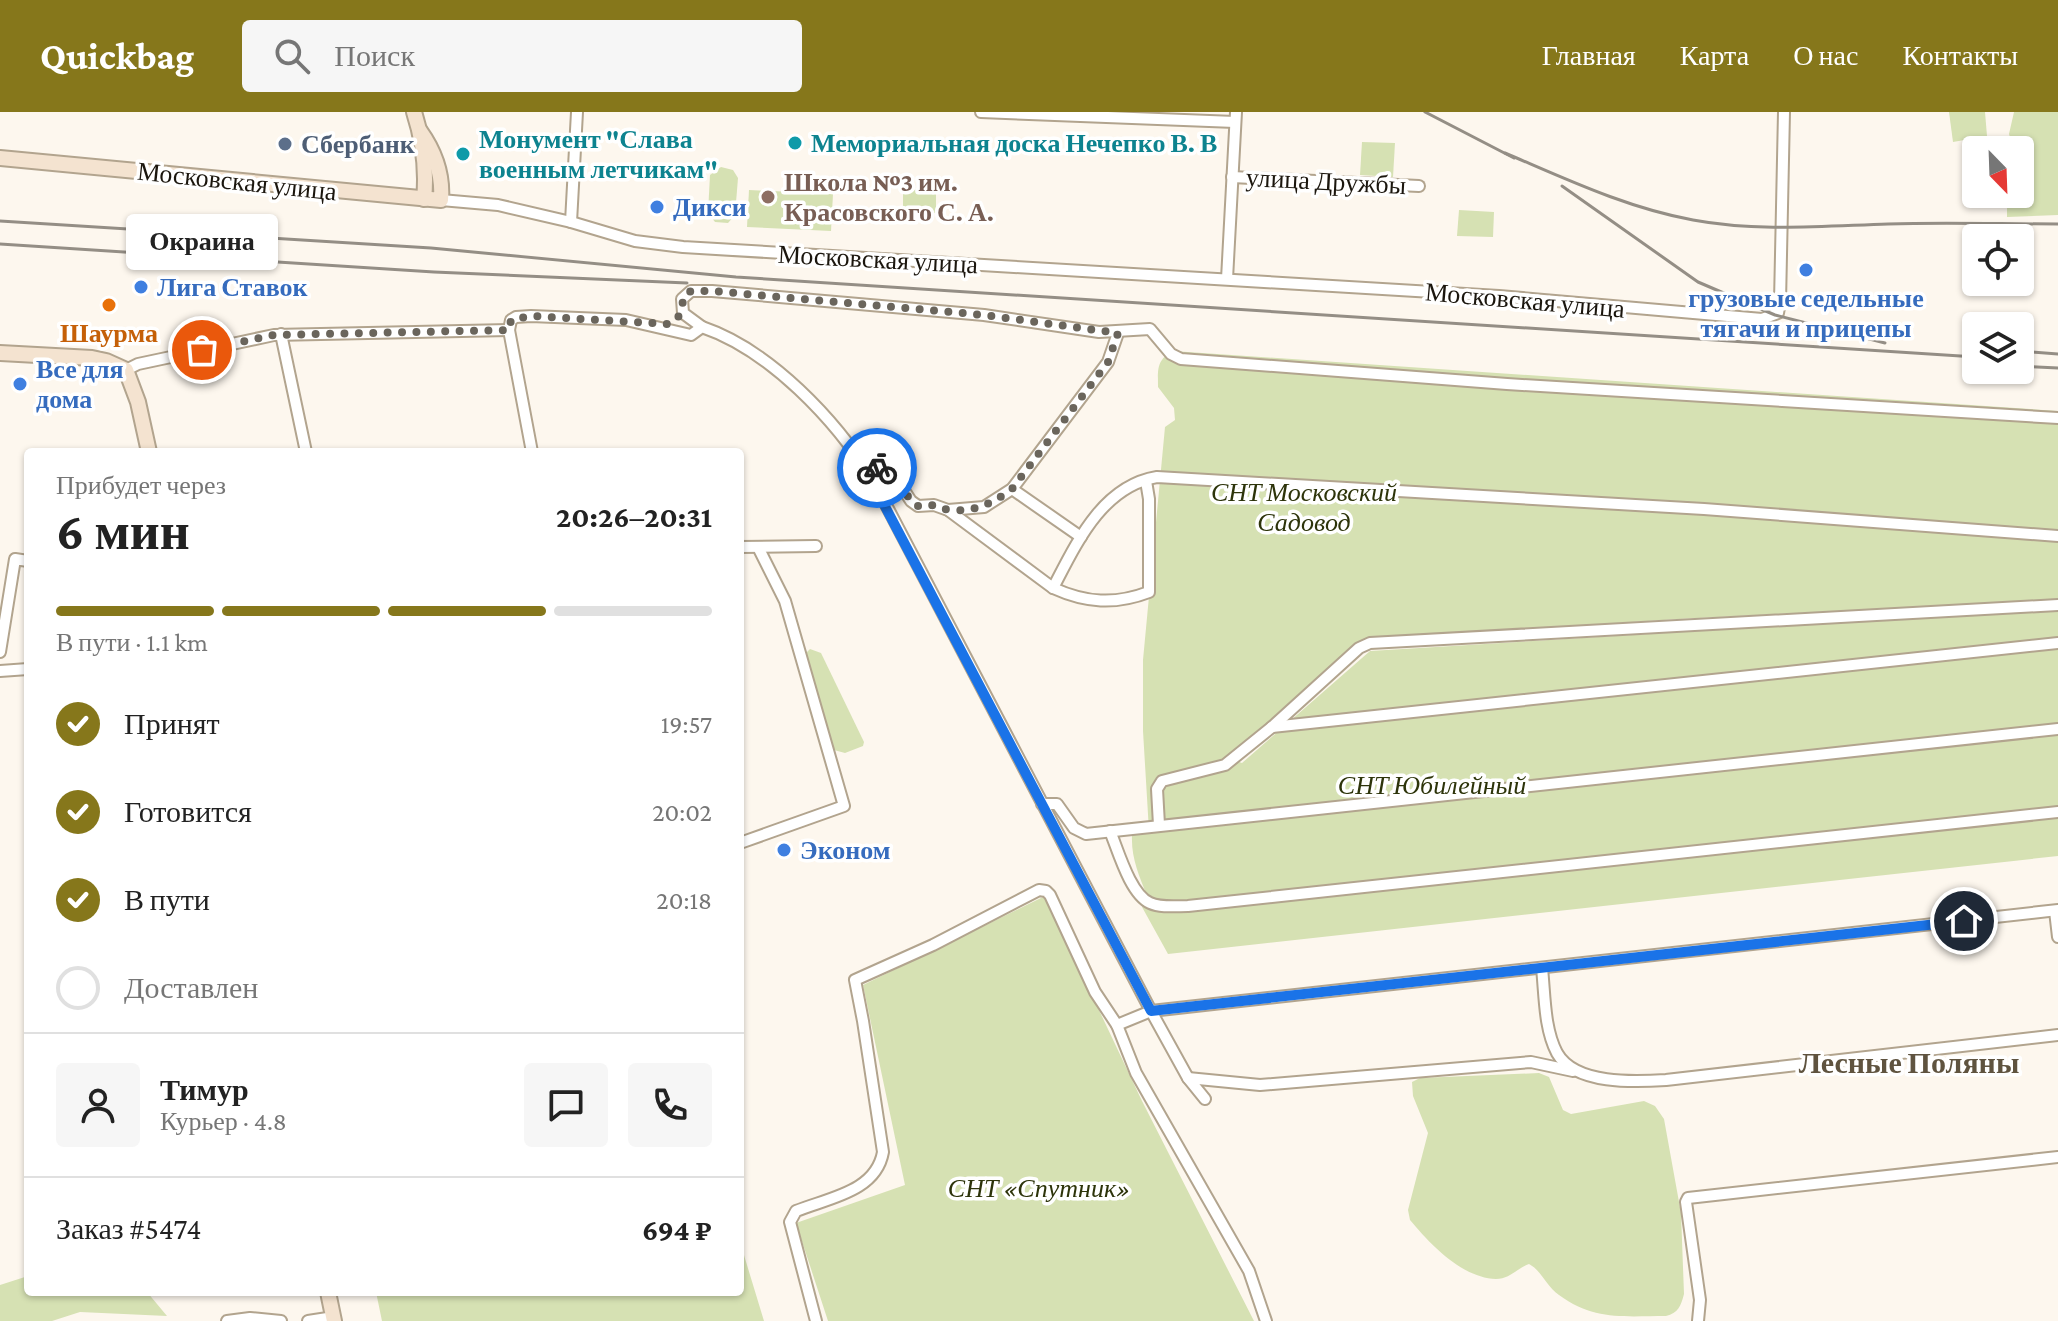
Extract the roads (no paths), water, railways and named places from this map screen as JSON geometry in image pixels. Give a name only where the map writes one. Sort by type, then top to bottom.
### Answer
[{"type":"street","points":[[414,112],[426,176],[424,199]]},
{"type":"street","points":[[571,222],[577,112]]},
{"type":"street","points":[[981,112],[1236,117],[1227,279]]},
{"type":"street","name":"Московская улица","points":[[0,158],[498,205],[635,241],[683,247],[1514,297],[1762,319],[1779,311],[1784,112]]},
{"type":"street","points":[[420,131],[432,149],[442,183],[441,200]]},
{"type":"street","name":"улица Дружбы","points":[[1232,177],[1419,186]]},
{"type":"street","points":[[531,448],[509,330],[511,320],[531,316],[673,323],[678,318],[685,295],[691,291],[984,315],[1118,333],[1150,329],[1171,354],[1181,359],[1477,382],[2058,418]]},
{"type":"street","points":[[682,307],[698,329],[738,344],[792,384],[823,413],[860,459],[1151,1011],[1188,1078],[1205,1099]]},
{"type":"street","points":[[649,323],[691,335],[698,329]]},
{"type":"street","points":[[0,353],[92,358],[127,366],[281,334],[509,330]]},
{"type":"street","points":[[948,510],[984,507],[1012,489],[1108,362],[1118,333]]},
{"type":"street","points":[[281,334],[305,448]]},
{"type":"street","points":[[127,366],[148,448]]},
{"type":"street","points":[[860,459],[898,481],[918,506],[934,505],[948,510],[1053,588],[1068,595],[1115,602],[1127,601],[1149,592],[1149,499],[1146,481]]},
{"type":"street","points":[[1053,588],[1090,522],[1123,491],[1157,477],[1678,508],[2058,536]]},
{"type":"street","points":[[1012,489],[1081,537]]},
{"type":"street","points":[[744,547],[816,546]]},
{"type":"street","points":[[744,842],[844,806],[785,601],[758,547]]},
{"type":"street","points":[[0,652],[15,559],[24,560]]},
{"type":"street","points":[[1159,825],[1157,789],[1162,781],[1220,768],[1272,727],[1359,648],[1370,643],[2058,605]]},
{"type":"street","points":[[1272,727],[2058,643]]},
{"type":"street","points":[[0,671],[24,669]]},
{"type":"street","points":[[1042,804],[1057,804],[1074,828],[1082,833],[1110,831],[2058,729]]},
{"type":"street","points":[[1110,831],[1133,886],[1145,900],[1160,906],[1188,906],[2058,812]]},
{"type":"street","points":[[816,1321],[790,1222],[796,1211],[868,1182],[881,1163],[883,1152],[855,980],[1039,890],[1050,895],[1095,992],[1117,1025],[1136,1073],[1249,1271],[1266,1321]]},
{"type":"street","points":[[1117,1025],[1151,1011],[2056,910],[2058,937]]},
{"type":"street","points":[[1542,968],[1551,1037],[1562,1060],[1579,1072]]},
{"type":"street","points":[[1188,1078],[1260,1085],[1531,1062],[1609,1080],[1635,1082],[2058,1035]]},
{"type":"street","points":[[1698,1321],[1700,1300],[1686,1202],[1688,1198],[2058,1157]]},
{"type":"street","points":[[308,1321],[334,1319],[329,1296]]},
{"type":"street","points":[[227,1321],[250,1318],[281,1321]]},
{"type":"railway","points":[[1425,112],[1514,158]]},
{"type":"railway","points":[[1505,153],[1621,200],[1668,215],[1717,224],[1790,227],[1930,223],[2058,224]]},
{"type":"railway","points":[[1562,186],[1698,282],[1775,315],[1885,343]]},
{"type":"railway","points":[[0,221],[431,248],[736,277],[1962,356]]},
{"type":"railway","points":[[0,244],[434,272],[687,283]]},
{"type":"railway","points":[[2034,352],[2058,354]]},
{"type":"railway","points":[[2034,367],[2058,368]]},
{"type":"place","name":"Мемориальная доска Нечепко В. В","points":[[795,143]]},
{"type":"place","name":"Сбербанк","points":[[285,144]]},
{"type":"place","name":"Монумент \"Слава военным летчикам\"","points":[[463,154]]},
{"type":"place","name":"Школа №3 им. Красовского С. А.","points":[[768,197]]},
{"type":"place","name":"Дикси","points":[[657,207]]},
{"type":"place","name":"грузовые седельные тягачи и прицепы","points":[[1806,270]]},
{"type":"place","name":"Лига Ставок","points":[[141,287]]},
{"type":"place","name":"Шаурма","points":[[109,305]]},
{"type":"place","name":"Окраина","points":[[202,350]]},
{"type":"place","name":"Все для дома","points":[[20,384]]},
{"type":"place","name":"Эконом","points":[[784,850]]},
{"type":"district","name":"Лесные Поляны","points":[[1909,1063]]},
{"type":"park label","name":"СНТ Московский Садовод","points":[[1304,507]]},
{"type":"park label","name":"СНТ Юбилейный","points":[[1432,785]]},
{"type":"park label","name":"СНТ «Спутник»","points":[[1039,1188]]}]
